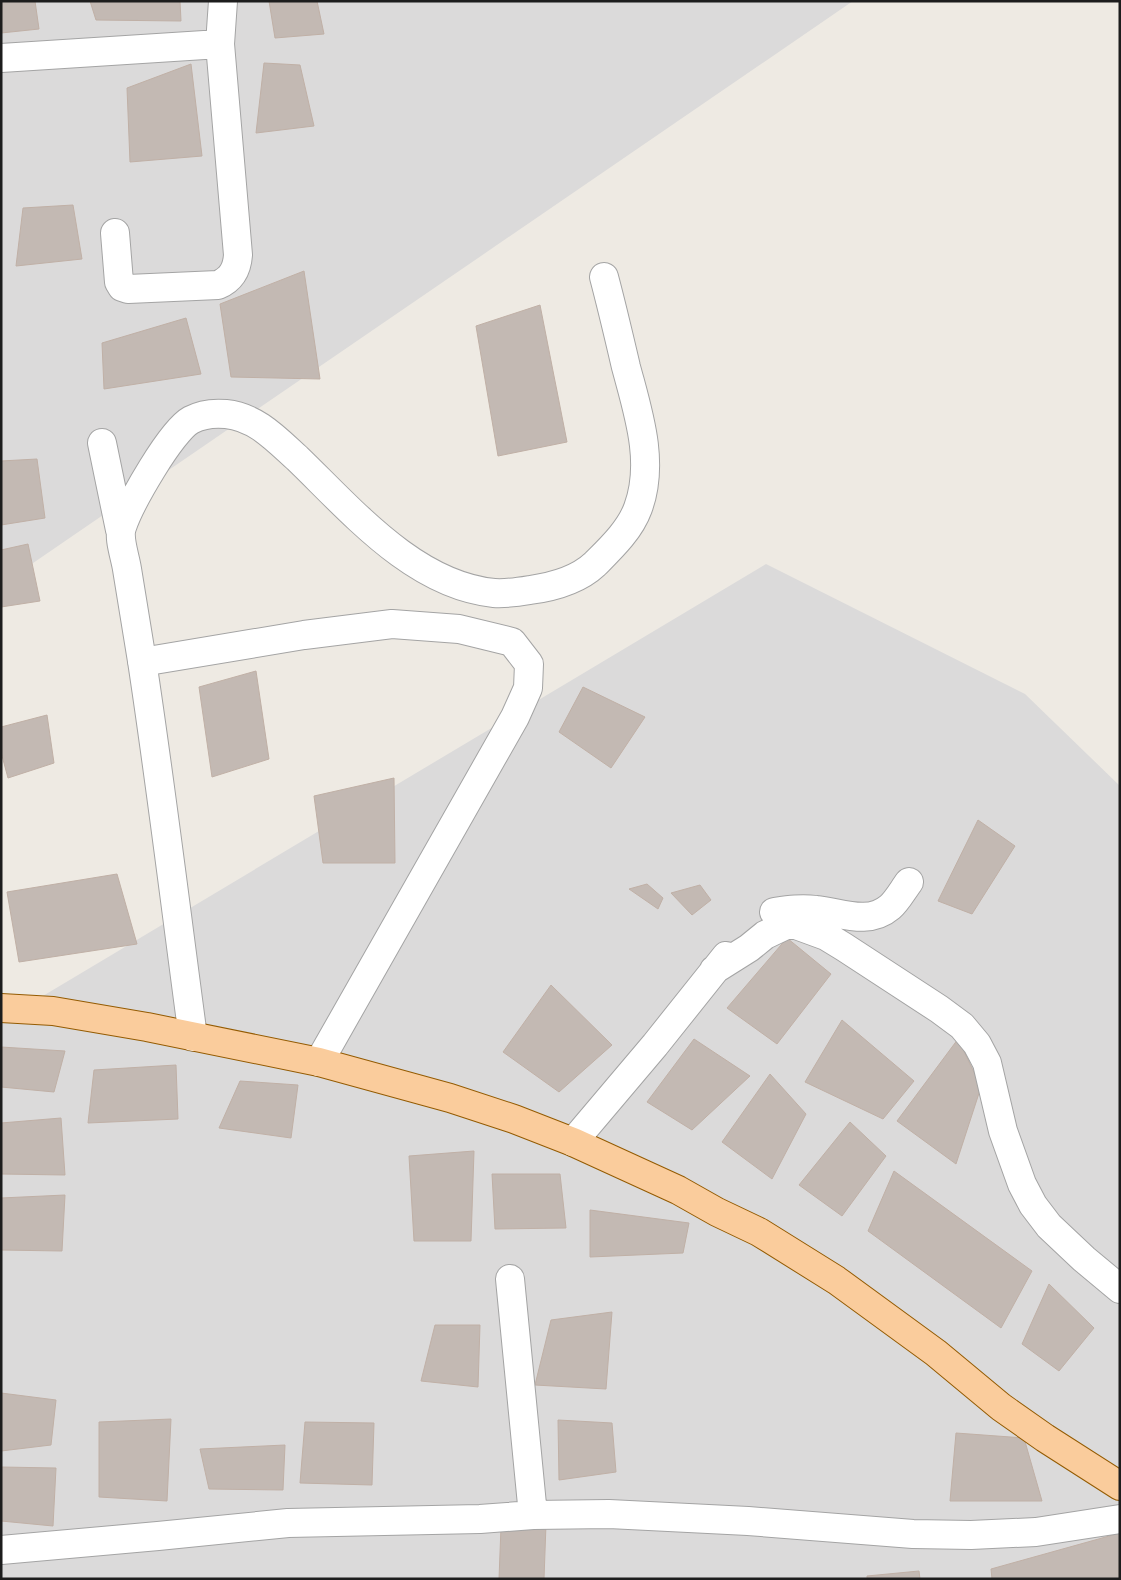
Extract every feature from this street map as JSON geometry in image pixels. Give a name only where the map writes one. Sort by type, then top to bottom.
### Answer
[{"type":"main road","points":[[1,1008],[54,1011],[319,1062],[450,1098],[514,1119],[573,1142],[678,1190],[717,1212],[759,1232],[836,1280],[936,1353],[1001,1406],[1045,1438],[1120,1486]]},
{"type":"street","points":[[115,233],[119,282],[122,287],[128,289],[218,284],[226,282],[234,274],[238,255],[220,44],[223,1]]},
{"type":"street","points":[[1,58],[220,44]]},
{"type":"street","points":[[120,530],[140,489],[175,435],[192,419],[207,414],[223,413],[244,417],[270,434],[362,521],[401,554],[429,573],[472,588],[498,594],[548,587],[570,580],[588,570],[616,542],[638,510],[643,489],[645,449],[640,420],[604,277]]},
{"type":"street","points":[[102,443],[120,530],[142,662],[193,1037]]},
{"type":"street","points":[[142,662],[304,635],[392,624],[460,629],[512,642],[529,664],[528,688],[515,717],[319,1062]]},
{"type":"street","points":[[573,1142],[655,1045],[747,930],[758,921],[771,913],[792,909],[817,910],[841,916],[872,916],[890,907],[909,882]]},
{"type":"street","points":[[714,970],[749,948],[765,935],[786,925],[796,925],[826,936],[962,1026],[977,1044],[987,1063],[1003,1131],[1022,1184],[1034,1205],[1048,1226],[1120,1289]]},
{"type":"street","points":[[510,1279],[533,1515]]},
{"type":"street","points":[[1,1550],[288,1522],[480,1519],[533,1515],[609,1514],[748,1521],[913,1534],[971,1535],[1036,1532],[1120,1519]]},
{"type":"shaded area","points":[[1,1],[853,1],[1,585]]},
{"type":"shaded area","points":[[766,564],[1025,694],[1120,786],[1120,1579],[1,1579],[1,1021]]},
{"type":"building","points":[[2,1],[35,1],[39,29],[1,33]]},
{"type":"building","points":[[90,1],[180,1],[181,21],[96,20]]},
{"type":"building","points":[[269,1],[317,1],[324,34],[275,38]]},
{"type":"building","points":[[264,63],[300,65],[314,126],[256,133]]},
{"type":"building","points":[[191,64],[202,156],[130,162],[127,88]]},
{"type":"building","points":[[73,205],[82,259],[16,266],[23,208]]},
{"type":"building","points":[[304,271],[320,379],[231,377],[220,304]]},
{"type":"building","points":[[540,305],[567,442],[498,456],[476,326]]},
{"type":"building","points":[[186,318],[201,374],[104,389],[102,343]]},
{"type":"building","points":[[37,459],[45,518],[1,525],[1,461]]},
{"type":"building","points":[[28,544],[40,601],[1,607],[1,550]]},
{"type":"building","points":[[256,671],[269,759],[212,777],[199,687]]},
{"type":"building","points":[[583,687],[645,717],[611,768],[559,732]]},
{"type":"building","points":[[47,715],[54,763],[8,778],[1,752],[1,727]]},
{"type":"building","points":[[394,778],[395,863],[323,863],[314,796]]},
{"type":"building","points":[[978,820],[1015,846],[972,914],[938,901]]},
{"type":"building","points":[[117,874],[137,944],[19,962],[7,892]]},
{"type":"building","points":[[647,884],[663,898],[658,909],[629,889]]},
{"type":"building","points":[[700,885],[711,900],[692,915],[671,893]]},
{"type":"building","points":[[787,938],[831,974],[777,1044],[727,1008]]},
{"type":"building","points":[[551,985],[612,1045],[559,1092],[503,1052]]},
{"type":"building","points":[[842,1020],[914,1081],[883,1119],[805,1082]]},
{"type":"building","points":[[694,1039],[750,1076],[692,1130],[647,1102]]},
{"type":"building","points":[[958,1039],[981,1087],[956,1164],[897,1121]]},
{"type":"building","points":[[1,1047],[65,1051],[54,1092],[1,1087]]},
{"type":"building","points":[[176,1065],[178,1119],[88,1123],[94,1070]]},
{"type":"building","points":[[770,1074],[806,1114],[772,1179],[722,1142]]},
{"type":"building","points":[[240,1081],[298,1085],[291,1138],[219,1128]]},
{"type":"building","points":[[61,1118],[65,1175],[1,1174],[1,1123]]},
{"type":"building","points":[[850,1122],[886,1156],[842,1216],[799,1185]]},
{"type":"building","points":[[474,1151],[471,1241],[414,1241],[409,1156]]},
{"type":"building","points":[[894,1171],[1032,1271],[1001,1328],[868,1231]]},
{"type":"building","points":[[492,1174],[560,1174],[566,1228],[495,1229]]},
{"type":"building","points":[[65,1195],[62,1251],[1,1250],[1,1198]]},
{"type":"building","points":[[590,1210],[689,1223],[683,1253],[590,1257]]},
{"type":"building","points":[[1049,1284],[1094,1328],[1059,1371],[1022,1344]]},
{"type":"building","points":[[612,1312],[606,1389],[535,1385],[551,1320]]},
{"type":"building","points":[[435,1325],[480,1325],[478,1387],[421,1381]]},
{"type":"building","points":[[1,1393],[56,1400],[51,1445],[1,1451]]},
{"type":"building","points":[[171,1419],[167,1501],[99,1497],[99,1422]]},
{"type":"building","points":[[558,1420],[612,1423],[616,1472],[559,1480]]},
{"type":"building","points":[[305,1422],[374,1423],[372,1485],[300,1483]]},
{"type":"building","points":[[956,1433],[1024,1438],[1042,1501],[950,1501]]},
{"type":"building","points":[[285,1445],[283,1490],[209,1489],[200,1449]]},
{"type":"building","points":[[1,1467],[56,1468],[53,1526],[1,1521]]},
{"type":"building","points":[[546,1524],[544,1579],[499,1579],[501,1527]]},
{"type":"building","points":[[1120,1533],[1119,1579],[992,1579],[991,1569]]},
{"type":"building","points":[[919,1571],[920,1579],[867,1579],[867,1576]]}]
